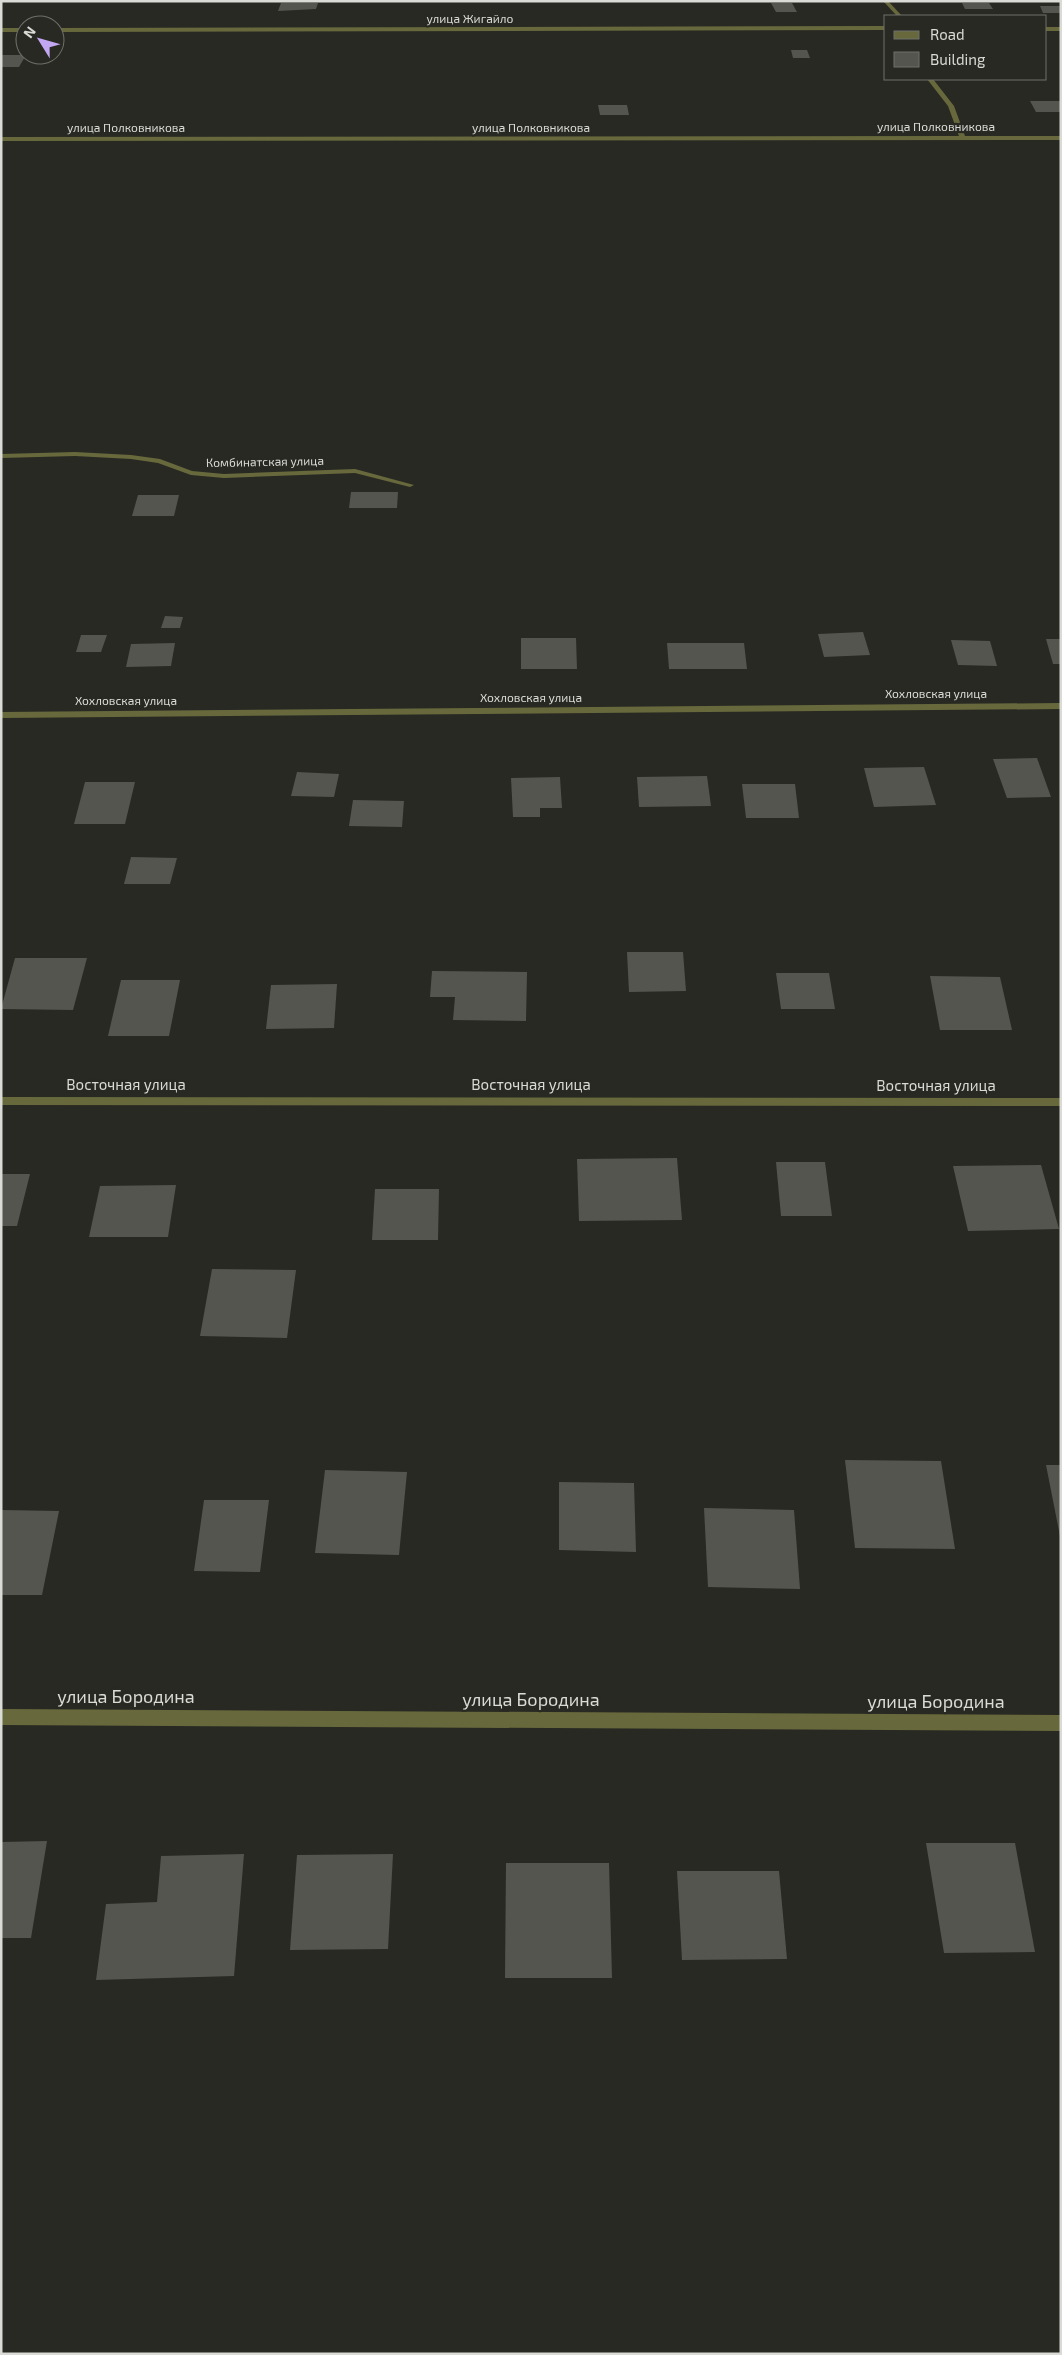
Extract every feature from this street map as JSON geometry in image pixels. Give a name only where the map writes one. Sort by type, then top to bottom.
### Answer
[{"type":"street","points":[[885,1],[899,15]]},
{"type":"street","name":"улица Жигайло","points":[[65,30],[884,28]]},
{"type":"street","points":[[1047,29],[1061,29]]},
{"type":"street","points":[[1,30],[15,30]]},
{"type":"street","points":[[931,80],[951,106],[963,138]]},
{"type":"street","name":"улица Полковникова","points":[[1,139],[1061,138]]},
{"type":"street","name":"Комбинатская улица","points":[[1,456],[75,454],[131,457],[160,461],[190,473],[224,476],[355,471],[410,485]]},
{"type":"street","name":"Хохловская улица","points":[[1,715],[1061,706]]},
{"type":"street","name":"Восточная улица","points":[[1,1102],[1061,1102]]},
{"type":"street","name":"улица Бородина","points":[[1,1717],[1061,1723]]},
{"type":"building","points":[[281,3],[318,3],[316,9],[278,11]]},
{"type":"building","points":[[771,3],[792,3],[797,12],[776,12]]},
{"type":"building","points":[[962,3],[989,3],[993,9],[965,9]]},
{"type":"building","points":[[1040,6],[1061,6],[1061,13],[1043,13]]},
{"type":"building","points":[[791,50],[807,50],[810,58],[793,58]]},
{"type":"building","points":[[1,55],[15,55],[15,65],[20,65],[19,67],[1,67]]},
{"type":"building","points":[[1030,101],[1061,101],[1061,112],[1036,112]]},
{"type":"building","points":[[598,105],[627,105],[629,115],[600,115]]},
{"type":"building","points":[[351,492],[398,492],[397,508],[349,508]]},
{"type":"building","points":[[138,495],[179,495],[174,516],[132,516]]},
{"type":"building","points":[[165,616],[183,617],[180,628],[161,628]]},
{"type":"building","points":[[863,632],[870,655],[824,657],[818,634]]},
{"type":"building","points":[[81,635],[107,635],[101,652],[76,652]]},
{"type":"building","points":[[521,638],[576,638],[577,669],[521,669]]},
{"type":"building","points":[[1046,639],[1061,639],[1061,664],[1053,664]]},
{"type":"building","points":[[951,640],[990,641],[997,666],[958,665]]},
{"type":"building","points":[[175,643],[171,666],[126,667],[131,644]]},
{"type":"building","points":[[667,643],[744,643],[747,669],[669,669]]},
{"type":"building","points":[[1037,758],[1051,797],[1007,798],[993,759]]},
{"type":"building","points":[[924,767],[936,805],[874,807],[864,768]]},
{"type":"building","points":[[297,772],[339,774],[334,797],[291,796]]},
{"type":"building","points":[[707,776],[711,806],[639,807],[637,777]]},
{"type":"building","points":[[560,777],[562,808],[540,808],[540,817],[513,817],[511,778]]},
{"type":"building","points":[[85,782],[135,782],[125,824],[74,824]]},
{"type":"building","points":[[742,784],[795,784],[799,818],[746,818]]},
{"type":"building","points":[[353,800],[404,801],[402,827],[349,826]]},
{"type":"building","points":[[131,857],[177,858],[170,884],[124,884]]},
{"type":"building","points":[[627,952],[683,952],[686,991],[629,992]]},
{"type":"building","points":[[15,958],[87,958],[73,1010],[1,1009]]},
{"type":"building","points":[[432,971],[527,972],[526,1021],[453,1020],[455,997],[430,997]]},
{"type":"building","points":[[776,973],[829,973],[835,1009],[781,1009]]},
{"type":"building","points":[[930,976],[1000,977],[1012,1030],[940,1030]]},
{"type":"building","points":[[121,980],[180,980],[169,1036],[108,1036]]},
{"type":"building","points":[[337,984],[334,1028],[266,1029],[271,985]]},
{"type":"building","points":[[677,1158],[682,1220],[579,1221],[577,1159]]},
{"type":"building","points":[[776,1162],[825,1162],[832,1216],[781,1216]]},
{"type":"building","points":[[1041,1165],[1059,1229],[968,1231],[953,1166]]},
{"type":"building","points":[[1,1174],[30,1174],[17,1226],[1,1226]]},
{"type":"building","points":[[176,1185],[168,1237],[89,1237],[100,1186]]},
{"type":"building","points":[[375,1189],[439,1189],[438,1240],[372,1240]]},
{"type":"building","points":[[212,1269],[296,1270],[287,1338],[200,1336]]},
{"type":"building","points":[[845,1460],[941,1461],[955,1549],[855,1548]]},
{"type":"building","points":[[1046,1465],[1061,1465],[1061,1536],[1060,1536]]},
{"type":"building","points":[[325,1470],[407,1472],[399,1555],[315,1553]]},
{"type":"building","points":[[559,1482],[634,1483],[636,1552],[559,1550]]},
{"type":"building","points":[[204,1500],[269,1500],[260,1572],[194,1571]]},
{"type":"building","points":[[704,1508],[794,1510],[800,1589],[708,1587]]},
{"type":"building","points":[[1,1510],[59,1511],[42,1595],[1,1595]]},
{"type":"building","points":[[47,1841],[31,1938],[1,1938],[1,1842]]},
{"type":"building","points":[[926,1843],[1015,1843],[1035,1952],[944,1953]]},
{"type":"building","points":[[244,1854],[234,1976],[96,1980],[106,1904],[157,1902],[161,1856]]},
{"type":"building","points":[[393,1854],[388,1949],[290,1950],[297,1855]]},
{"type":"building","points":[[506,1863],[609,1863],[612,1978],[505,1978]]},
{"type":"building","points":[[677,1871],[779,1871],[787,1959],[682,1960]]}]
